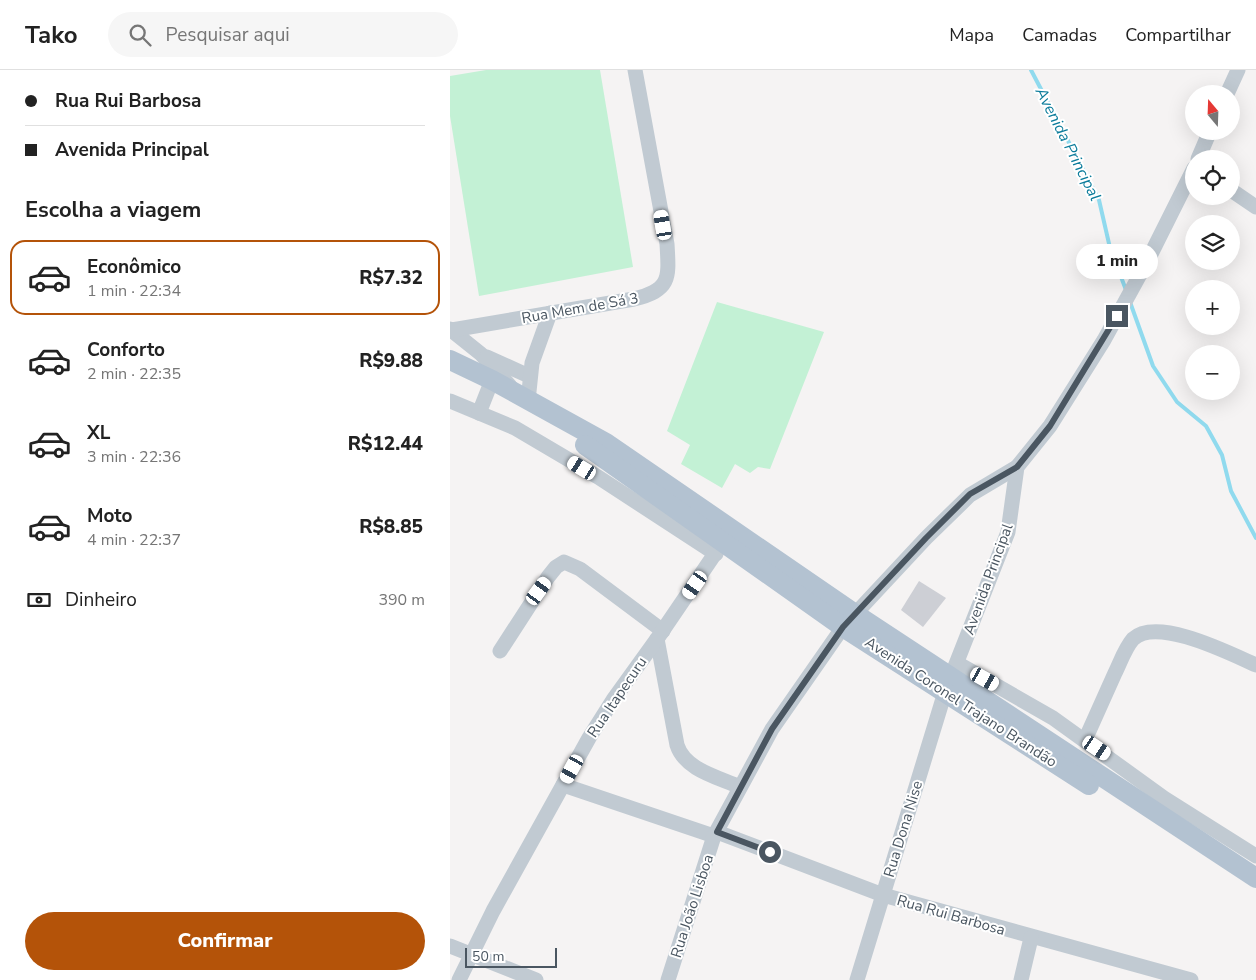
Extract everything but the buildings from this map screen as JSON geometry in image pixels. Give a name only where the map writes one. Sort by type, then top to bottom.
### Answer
[{"type":"main road","name":"Avenida Coronel Trajano Brandão","points":[[450,360],[492,380],[550,413],[572,436],[724,542],[849,620],[951,678],[1256,878]]},
{"type":"main road","name":"Avenida Coronel Trajano Brandão","points":[[951,678],[1256,894]]},
{"type":"street","name":"Rua Mem de Sá 3","points":[[451,329],[634,299],[655,292],[664,285],[668,276],[667,244],[635,70]]},
{"type":"street","points":[[1231,85],[1238,70]]},
{"type":"street","name":"Avenida Principal","points":[[951,678],[1008,532],[1017,467],[1063,406],[1133,287],[1185,186]]},
{"type":"street","points":[[1240,196],[1256,207]]},
{"type":"street","points":[[524,398],[537,345],[550,313]]},
{"type":"street","points":[[451,329],[481,354],[524,398]]},
{"type":"street","points":[[481,354],[529,376]]},
{"type":"street","points":[[479,413],[492,380]]},
{"type":"street","points":[[450,401],[514,428],[724,542]]},
{"type":"street","name":"Rua João Lisboa","points":[[668,980],[716,834],[772,729],[849,620],[970,494],[1017,467]]},
{"type":"street","name":"Rua Itapecuru","points":[[459,980],[470,954],[563,785],[613,700],[724,542]]},
{"type":"street","points":[[500,651],[556,567],[564,562],[580,569],[660,635],[677,745],[682,758],[693,766],[740,787]]},
{"type":"street","points":[[1085,740],[1124,654],[1130,643],[1141,634],[1157,632],[1194,639],[1256,665]]},
{"type":"street","name":"Avenida Coronel Trajano Brandão","points":[[951,678],[1053,718],[1164,798],[1256,856]]},
{"type":"street","name":"Rua Dona Nise","points":[[857,980],[951,678]]},
{"type":"street","name":"Rua Rui Barbosa","points":[[563,785],[716,834],[883,896],[1167,977],[1191,980]]},
{"type":"street","points":[[1021,980],[1031,938]]},
{"type":"street","points":[[450,946],[536,980]]},
{"type":"green space","points":[[486,70],[600,70],[633,267],[479,296],[450,116],[450,76]]},
{"type":"green space","points":[[717,302],[824,332],[770,469],[758,467],[750,473],[735,464],[722,488],[681,464],[690,445],[667,431]]},
{"type":"waterway","name":"Avenida Principal","points":[[1031,70],[1099,200],[1110,248],[1126,290]]},
{"type":"waterway","name":"Avenida Principal","points":[[1130,302],[1153,366],[1177,402],[1206,426],[1222,455],[1231,491],[1256,538]]},
{"type":"route","points":[[770,852],[717,832],[772,729],[843,627],[926,538],[970,494],[1017,467],[1050,426],[1068,399],[1117,316]]}]
